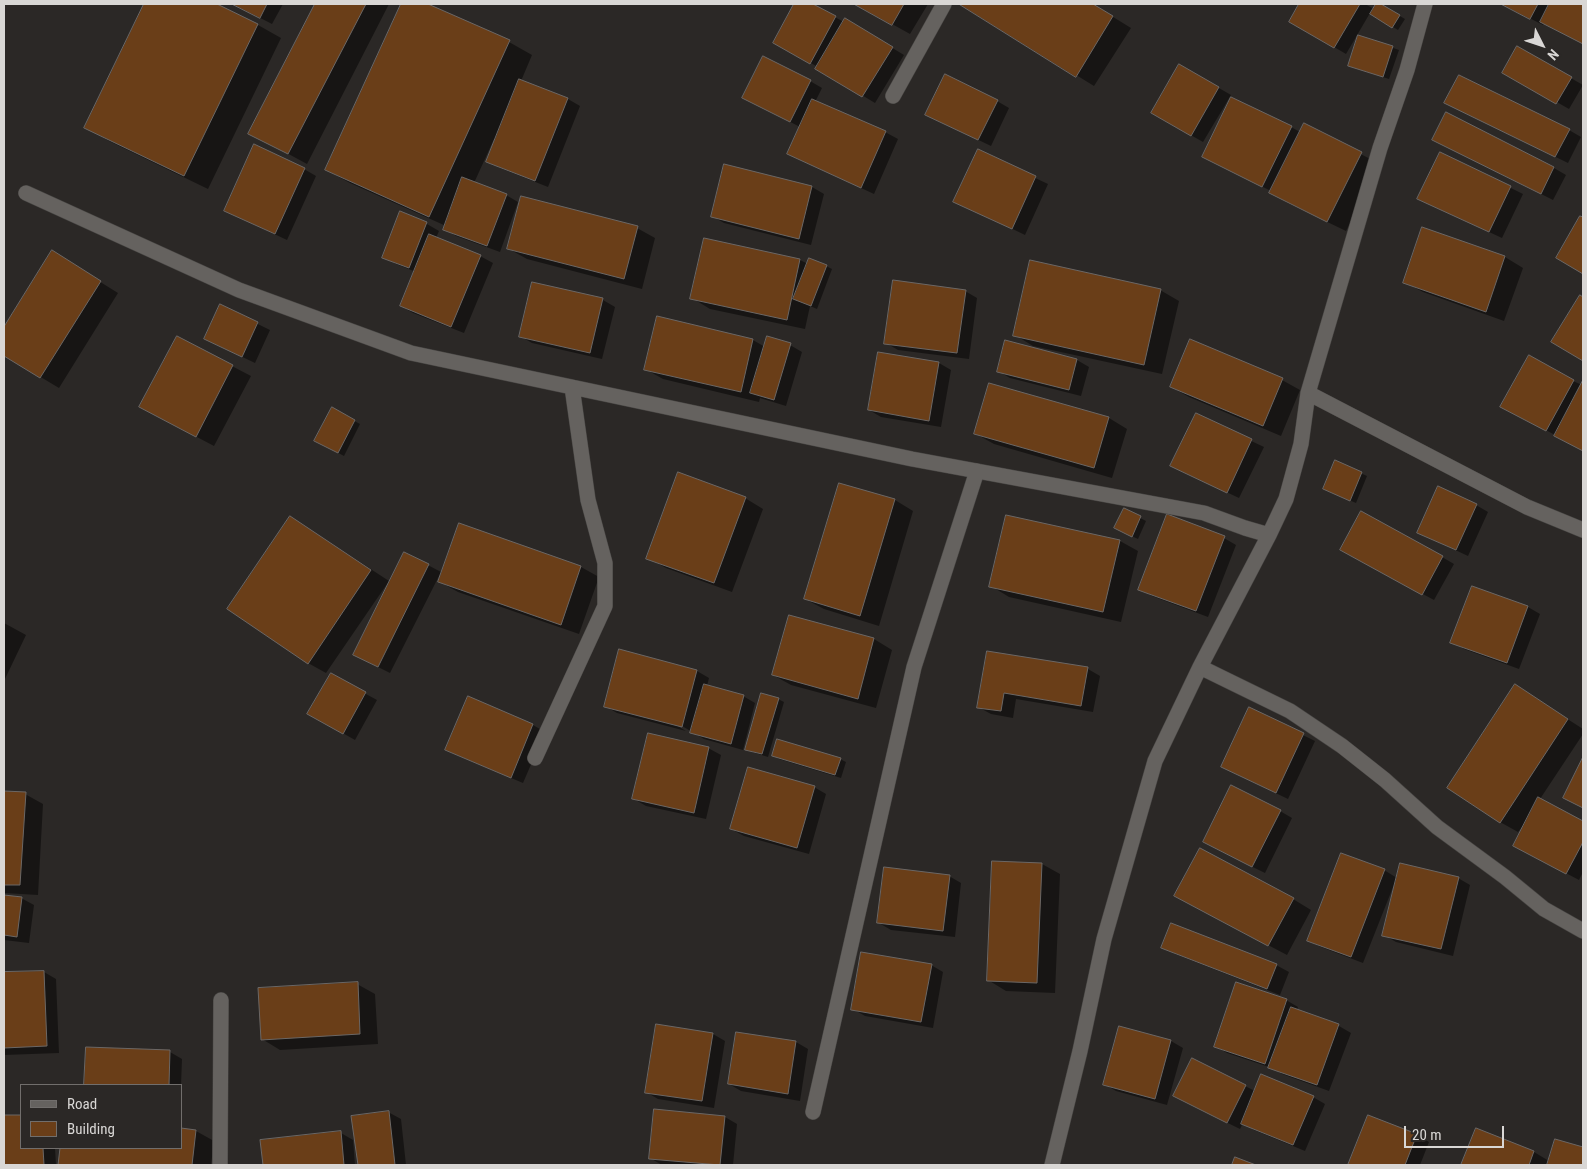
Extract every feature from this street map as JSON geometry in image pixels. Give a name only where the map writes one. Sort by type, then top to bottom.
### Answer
[{"type":"street","points":[[893,96],[944,4]]},
{"type":"street","points":[[1052,1165],[1080,1051],[1104,939],[1155,762],[1200,667],[1270,535],[1286,499],[1301,444],[1308,393],[1380,148],[1406,70],[1425,4]]},
{"type":"street","points":[[26,193],[239,290],[411,353],[977,471],[1204,513],[1270,535]]},
{"type":"street","points":[[535,758],[605,606],[605,563],[588,500],[572,387]]},
{"type":"street","points":[[1308,393],[1527,507],[1583,530]]},
{"type":"street","points":[[813,1112],[914,666],[977,471]]},
{"type":"street","points":[[1200,667],[1290,711],[1342,746],[1385,780],[1437,827],[1505,877],[1544,909],[1583,931]]},
{"type":"street","points":[[220,1165],[221,1000]]},
{"type":"building","points":[[144,4],[217,4],[258,24],[184,176],[84,128]]},
{"type":"building","points":[[232,4],[267,4],[260,18]]},
{"type":"building","points":[[315,4],[366,4],[288,154],[248,134]]},
{"type":"building","points":[[401,4],[428,4],[510,40],[429,217],[325,170]]},
{"type":"building","points":[[794,4],[813,4],[836,16],[810,64],[773,43]]},
{"type":"building","points":[[854,4],[904,4],[892,25]]},
{"type":"building","points":[[959,4],[1093,4],[1113,16],[1076,77]]},
{"type":"building","points":[[1299,4],[1360,4],[1334,48],[1289,22]]},
{"type":"building","points":[[1376,4],[1381,4],[1400,15],[1392,28],[1370,14]]},
{"type":"building","points":[[1501,4],[1538,4],[1530,19]]},
{"type":"building","points":[[1549,4],[1583,4],[1583,44],[1540,22]]},
{"type":"building","points":[[845,18],[893,47],[862,97],[815,69]]},
{"type":"building","points":[[1358,35],[1393,46],[1383,77],[1348,66]]},
{"type":"building","points":[[1517,46],[1572,77],[1556,104],[1502,73]]},
{"type":"building","points":[[763,56],[811,80],[790,122],[742,98]]},
{"type":"building","points":[[1179,64],[1219,87],[1191,136],[1151,113]]},
{"type":"building","points":[[945,74],[998,100],[978,140],[925,115]]},
{"type":"building","points":[[1459,75],[1570,129],[1555,157],[1444,103]]},
{"type":"building","points":[[519,79],[568,98],[535,181],[486,162]]},
{"type":"building","points":[[1231,97],[1292,126],[1262,187],[1202,157]]},
{"type":"building","points":[[812,99],[886,131],[861,188],[787,154]]},
{"type":"building","points":[[1446,112],[1554,167],[1541,194],[1432,140]]},
{"type":"building","points":[[1304,123],[1362,152],[1327,222],[1269,193]]},
{"type":"building","points":[[254,144],[305,168],[275,234],[224,211]]},
{"type":"building","points":[[978,149],[1036,176],[1012,229],[953,202]]},
{"type":"building","points":[[1440,152],[1511,186],[1489,232],[1417,199]]},
{"type":"building","points":[[724,164],[812,186],[799,239],[711,217]]},
{"type":"building","points":[[462,177],[507,194],[487,246],[443,230]]},
{"type":"building","points":[[521,196],[638,226],[624,279],[507,249]]},
{"type":"building","points":[[400,211],[427,222],[409,268],[382,258]]},
{"type":"building","points":[[1580,216],[1583,217],[1583,274],[1556,258]]},
{"type":"building","points":[[1422,227],[1505,256],[1486,312],[1403,283]]},
{"type":"building","points":[[429,234],[481,255],[451,327],[400,306]]},
{"type":"building","points":[[704,238],[800,259],[787,320],[690,299]]},
{"type":"building","points":[[52,250],[101,281],[40,378],[4,356],[4,327]]},
{"type":"building","points":[[809,258],[827,265],[811,306],[793,299]]},
{"type":"building","points":[[1030,260],[1161,289],[1144,365],[1013,336]]},
{"type":"building","points":[[893,280],[966,290],[957,353],[884,344]]},
{"type":"building","points":[[532,282],[603,298],[590,353],[519,337]]},
{"type":"building","points":[[1580,295],[1583,297],[1583,361],[1551,342]]},
{"type":"building","points":[[220,304],[258,322],[242,357],[204,339]]},
{"type":"building","points":[[657,316],[753,339],[741,392],[644,370]]},
{"type":"building","points":[[177,336],[233,365],[196,437],[139,407]]},
{"type":"building","points":[[767,336],[791,343],[774,400],[750,393]]},
{"type":"building","points":[[1190,339],[1283,378],[1263,426],[1170,387]]},
{"type":"building","points":[[1005,340],[1077,359],[1069,390],[997,372]]},
{"type":"building","points":[[878,352],[939,362],[929,421],[868,410]]},
{"type":"building","points":[[1529,355],[1574,380],[1546,431],[1500,407]]},
{"type":"building","points":[[1583,380],[1583,451],[1554,436]]},
{"type":"building","points":[[989,383],[1109,417],[1094,468],[974,434]]},
{"type":"building","points":[[332,407],[355,420],[338,453],[314,441]]},
{"type":"building","points":[[1196,413],[1252,439],[1227,493],[1170,466]]},
{"type":"building","points":[[1335,460],[1362,472],[1350,501],[1323,489]]},
{"type":"building","points":[[678,472],[746,497],[714,583],[646,559]]},
{"type":"building","points":[[839,483],[895,499],[860,616],[804,599]]},
{"type":"building","points":[[1438,486],[1477,504],[1456,550],[1417,533]]},
{"type":"building","points":[[1124,508],[1141,516],[1132,537],[1114,528]]},
{"type":"building","points":[[1361,511],[1443,556],[1422,595],[1340,550]]},
{"type":"building","points":[[1167,514],[1225,536],[1196,611],[1138,590]]},
{"type":"building","points":[[1006,515],[1120,540],[1103,612],[989,587]]},
{"type":"building","points":[[290,516],[371,570],[308,664],[227,609]]},
{"type":"building","points":[[459,523],[581,566],[561,625],[438,582]]},
{"type":"building","points":[[404,552],[429,564],[378,667],[353,655]]},
{"type":"building","points":[[1472,586],[1528,606],[1507,663],[1450,643]]},
{"type":"building","points":[[789,615],[874,638],[858,699],[772,675]]},
{"type":"building","points":[[619,649],[697,670],[682,727],[604,707]]},
{"type":"building","points":[[987,651],[1088,667],[1081,706],[1004,693],[1001,711],[977,708]]},
{"type":"building","points":[[331,673],[366,692],[343,734],[307,714]]},
{"type":"building","points":[[704,684],[744,695],[731,744],[690,733]]},
{"type":"building","points":[[1515,684],[1568,719],[1500,823],[1447,788]]},
{"type":"building","points":[[761,693],[779,698],[762,754],[745,750]]},
{"type":"building","points":[[468,696],[533,724],[511,778],[445,750]]},
{"type":"building","points":[[1249,707],[1304,733],[1276,793],[1221,767]]},
{"type":"building","points":[[648,733],[709,747],[694,813],[632,799]]},
{"type":"building","points":[[777,739],[841,758],[835,775],[772,756]]},
{"type":"building","points":[[1583,757],[1583,808],[1563,798]]},
{"type":"building","points":[[748,767],[815,786],[797,848],[730,829]]},
{"type":"building","points":[[1231,785],[1281,810],[1252,867],[1203,842]]},
{"type":"building","points":[[4,791],[26,792],[20,885],[4,885]]},
{"type":"building","points":[[1538,797],[1583,821],[1583,842],[1566,874],[1513,846]]},
{"type":"building","points":[[1200,848],[1294,898],[1268,946],[1174,896]]},
{"type":"building","points":[[1341,853],[1385,869],[1351,957],[1307,941]]},
{"type":"building","points":[[992,861],[1042,863],[1037,983],[987,981]]},
{"type":"building","points":[[1400,863],[1459,877],[1441,949],[1382,936]]},
{"type":"building","points":[[884,867],[950,875],[943,931],[877,923]]},
{"type":"building","points":[[4,895],[22,897],[17,937],[4,935]]},
{"type":"building","points":[[1171,923],[1277,964],[1267,989],[1161,948]]},
{"type":"building","points":[[861,952],[932,964],[921,1022],[851,1010]]},
{"type":"building","points":[[44,971],[47,1046],[4,1048],[4,972]]},
{"type":"building","points":[[358,982],[360,1034],[261,1040],[258,988]]},
{"type":"building","points":[[1236,982],[1287,999],[1265,1064],[1214,1047]]},
{"type":"building","points":[[1291,1007],[1339,1024],[1317,1085],[1268,1068]]},
{"type":"building","points":[[656,1024],[713,1033],[702,1101],[645,1093]]},
{"type":"building","points":[[1119,1026],[1171,1040],[1155,1099],[1103,1085]]},
{"type":"building","points":[[736,1032],[796,1041],[788,1094],[728,1084]]},
{"type":"building","points":[[86,1047],[170,1050],[169,1084],[84,1084]]},
{"type":"building","points":[[1192,1058],[1246,1085],[1227,1123],[1173,1096]]},
{"type":"building","points":[[1261,1074],[1314,1096],[1293,1145],[1241,1124]]},
{"type":"building","points":[[654,1109],[725,1116],[720,1165],[649,1159]]},
{"type":"building","points":[[389,1111],[395,1165],[358,1165],[351,1116]]},
{"type":"building","points":[[4,1115],[20,1115],[20,1149],[43,1149],[44,1165],[4,1165]]},
{"type":"building","points":[[1368,1115],[1417,1134],[1405,1165],[1348,1165]]},
{"type":"building","points":[[182,1128],[196,1130],[192,1165],[58,1165],[60,1149],[182,1149]]},
{"type":"building","points":[[1476,1128],[1534,1151],[1529,1165],[1461,1165]]},
{"type":"building","points":[[341,1131],[344,1165],[263,1165],[260,1140]]},
{"type":"building","points":[[1555,1139],[1583,1147],[1583,1165],[1547,1165]]},
{"type":"building","points":[[1235,1157],[1256,1165],[1232,1165]]}]
